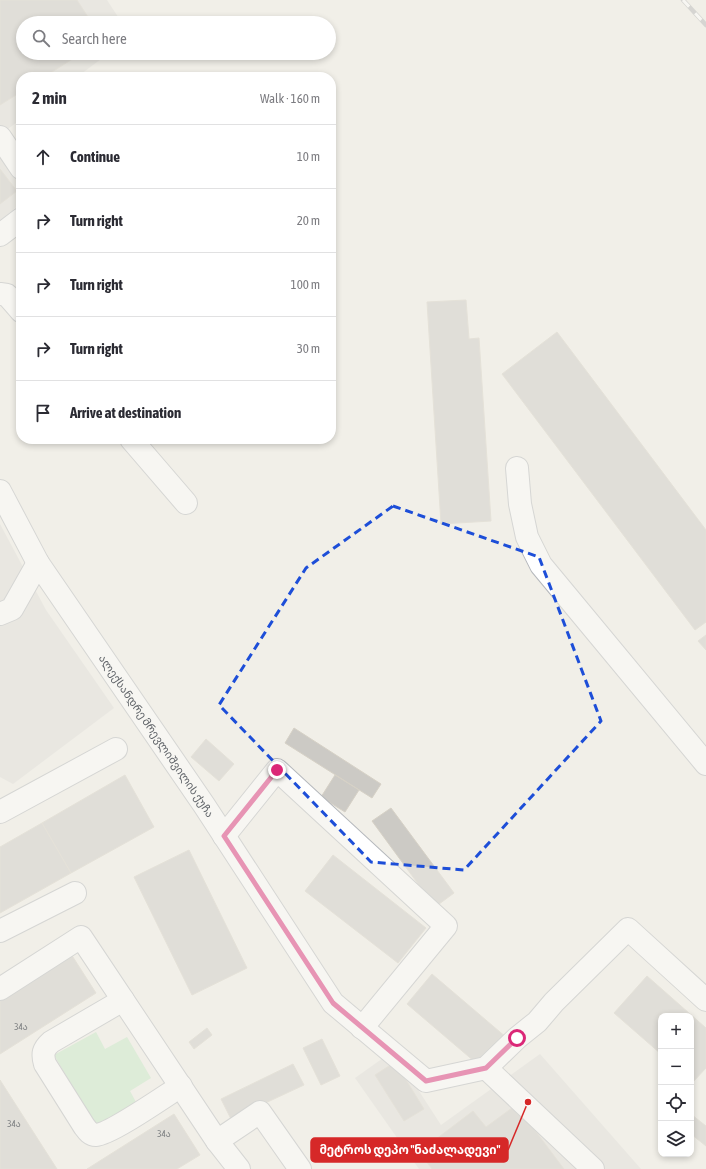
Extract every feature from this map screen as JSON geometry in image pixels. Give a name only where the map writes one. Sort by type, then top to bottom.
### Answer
[{"type":"lane","points":[[0,137],[16,161]]},
{"type":"lane","points":[[0,234],[16,223]]},
{"type":"lane","points":[[0,294],[6,295],[16,306]]},
{"type":"lane","points":[[135,444],[186,504]]},
{"type":"lane","points":[[517,468],[520,504],[527,537],[541,565],[706,764]]},
{"type":"lane","name":"ალექსანდრე მრევლიშვილის ქუჩა","points":[[0,491],[38,563],[224,836],[333,1003],[426,1081],[486,1068]]},
{"type":"lane","points":[[0,614],[12,609],[38,563]]},
{"type":"lane","points":[[0,812],[116,749]]},
{"type":"lane","points":[[224,836],[277,770],[446,926],[362,1028]]},
{"type":"lane","points":[[0,931],[75,893]]},
{"type":"lane","points":[[593,1169],[486,1068],[517,1038],[537,1022],[554,1002],[628,929],[706,1000]]},
{"type":"lane","points":[[0,989],[81,937],[217,1141],[239,1169]]},
{"type":"lane","points":[[123,1000],[45,1047],[43,1054],[45,1064],[84,1126],[89,1133],[95,1135],[104,1133],[181,1086]]},
{"type":"lane","points":[[217,1141],[260,1112],[300,1169]]},
{"type":"highlighted area","points":[[393,506],[539,557],[601,721],[464,870],[371,862],[219,705],[306,568]]},
{"type":"shaded area","points":[[0,0],[107,0],[117,16],[16,16],[16,60],[100,60],[84,72],[16,72],[16,123],[4,132],[16,148],[16,207],[0,221]]},
{"type":"shaded area","points":[[0,524],[46,610],[114,708],[13,784],[0,777]]},
{"type":"shaded area","points":[[393,1051],[441,1125],[540,1054],[641,1169],[419,1169],[355,1078]]},
{"type":"green space","points":[[96,1032],[105,1049],[127,1037],[151,1078],[130,1091],[137,1104],[96,1127],[54,1055]]},
{"type":"building","points":[[0,0],[77,0],[87,16],[16,16],[16,60],[71,60],[52,72],[16,72],[16,95],[0,105]]},
{"type":"building","points":[[0,169],[16,192],[0,204]]},
{"type":"building","points":[[466,300],[469,339],[479,338],[491,521],[441,524],[427,302]]},
{"type":"building","points":[[557,332],[706,530],[706,622],[695,630],[502,374]]},
{"type":"building","points":[[706,635],[706,650],[698,641]]},
{"type":"building","points":[[294,728],[381,784],[372,798],[285,743]]},
{"type":"building","points":[[206,739],[234,764],[219,781],[191,757]]},
{"type":"building","points":[[125,775],[154,827],[71,873],[42,823]]},
{"type":"building","points":[[335,775],[359,790],[345,812],[321,797]]},
{"type":"building","points":[[391,808],[454,893],[435,907],[372,821]]},
{"type":"building","points":[[42,823],[71,873],[0,913],[0,847]]},
{"type":"building","points":[[189,850],[247,968],[192,995],[134,877]]},
{"type":"building","points":[[333,855],[426,928],[398,963],[305,891]]},
{"type":"building","points":[[71,954],[96,993],[0,1054],[0,1000]]},
{"type":"building","points":[[432,974],[507,1038],[482,1068],[407,1004]]},
{"type":"building","points":[[647,976],[689,1013],[658,1013],[658,1051],[614,1013]]},
{"type":"building","points":[[694,1017],[706,1028],[706,1068],[694,1081]]},
{"type":"building","points":[[207,1028],[212,1035],[194,1049],[189,1042]]},
{"type":"building","points":[[322,1039],[340,1076],[321,1085],[303,1048]]},
{"type":"building","points":[[395,1062],[424,1109],[404,1121],[375,1075]]},
{"type":"building","points":[[293,1064],[304,1085],[231,1119],[221,1099]]},
{"type":"building","points":[[0,1080],[57,1169],[0,1169]]},
{"type":"building","points":[[516,1105],[564,1169],[432,1169],[419,1152],[473,1111],[486,1127]]},
{"type":"building","points":[[174,1114],[200,1155],[177,1169],[87,1169]]},
{"type":"building","points":[[694,1117],[706,1126],[706,1146],[694,1136]]},
{"type":"railway","points":[[683,0],[706,25]]},
{"type":"place","name":"მეტროს დეპო \"ნაძალადევი\"","points":[[528,1102]]},
{"type":"route","points":[[277,770],[224,836],[333,1003],[426,1081],[486,1068],[517,1038]]}]
